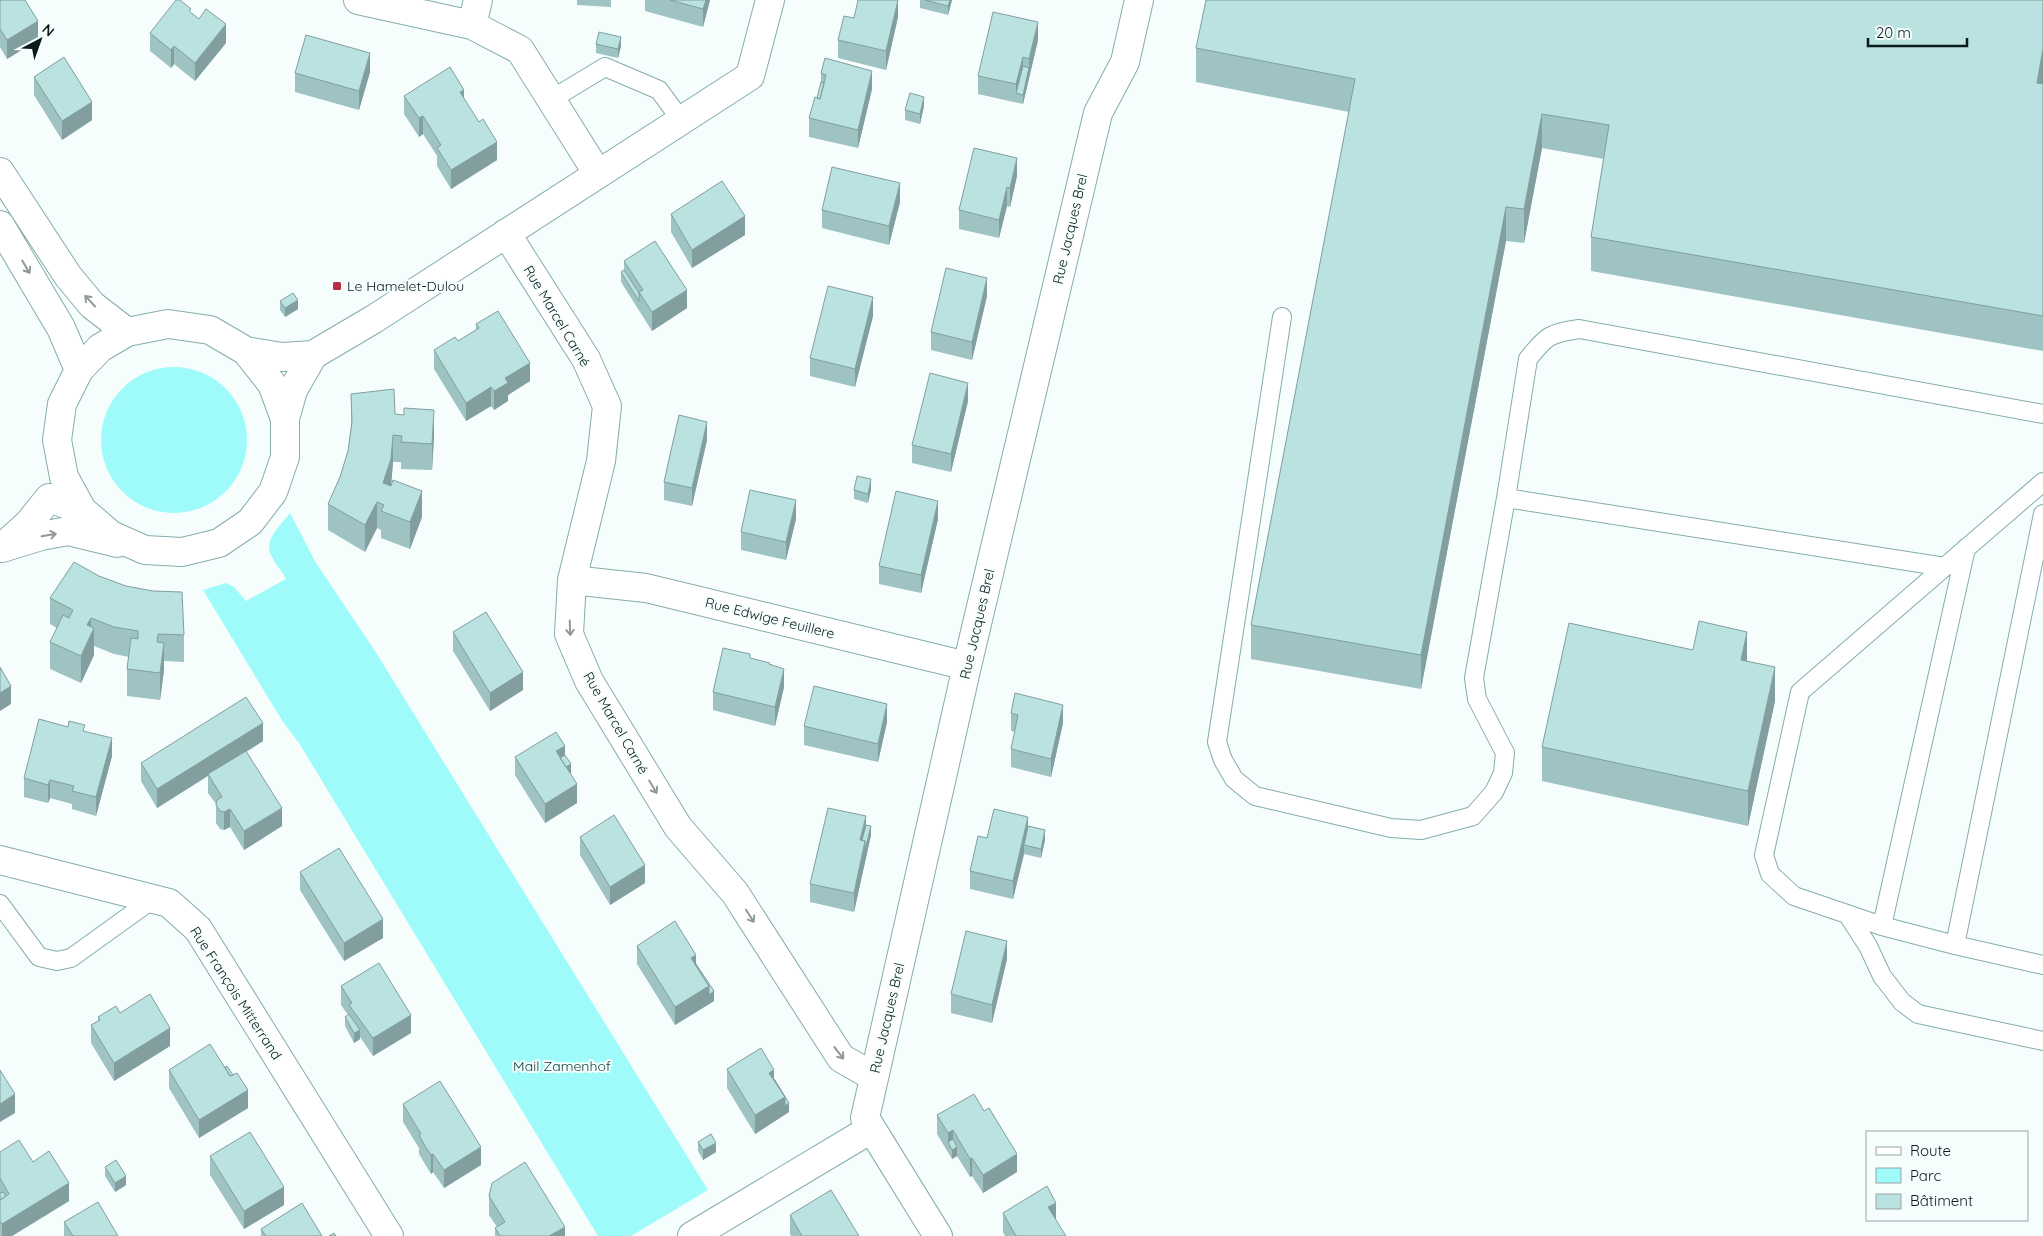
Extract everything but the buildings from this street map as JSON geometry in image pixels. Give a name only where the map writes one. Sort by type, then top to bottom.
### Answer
[{"type":"street","points":[[358,0],[475,13],[520,50],[598,174]]},
{"type":"street","points":[[145,550],[111,535],[82,510],[64,478],[57,440],[62,404],[79,370],[100,348],[127,332],[168,324],[210,330],[246,351],[282,357],[313,354],[361,328],[750,76],[770,0]]},
{"type":"street","name":"Rue Jacques Brel","points":[[938,1236],[865,1118],[967,666],[1098,113],[1126,62],[1139,0]]},
{"type":"street","points":[[0,172],[68,276],[92,305],[127,332]]},
{"type":"street","points":[[0,226],[61,328],[79,370]]},
{"type":"street","name":"Rue Marcel Carné","points":[[506,233],[586,359],[607,406],[601,461],[572,580],[569,634],[589,681],[678,827],[735,893],[841,1058],[874,1078]]},
{"type":"street","points":[[246,351],[272,384],[285,419]]},
{"type":"street","points":[[1,548],[41,536],[68,532],[145,550],[182,552],[219,543],[250,522],[273,492],[285,457],[285,419],[293,390],[313,354]]},
{"type":"street","points":[[1,548],[29,523],[49,498],[82,510]]},
{"type":"street","name":"Rue Edwige Feuillere","points":[[572,580],[646,588],[967,666]]},
{"type":"street","name":"Rue François Mitterrand","points":[[0,860],[169,903],[198,929],[389,1236]]},
{"type":"street","points":[[692,1236],[871,1129]]},
{"type":"lane","points":[[552,99],[605,67],[659,90],[681,120]]},
{"type":"lane","points":[[1282,317],[1217,742],[1223,760],[1234,779],[1255,796],[1391,828],[1421,830],[1473,816],[1494,792],[1503,773],[1505,753],[1477,699],[1474,678],[1506,498],[1528,359],[1542,341],[1556,332],[1579,329],[2043,414]]},
{"type":"lane","points":[[2043,482],[1800,692],[1764,855],[1770,874],[1794,896],[1882,926],[2043,965]]},
{"type":"lane","points":[[1506,498],[1945,567]]},
{"type":"lane","points":[[1955,945],[2043,514]]},
{"type":"lane","points":[[1882,926],[1966,548]]},
{"type":"lane","points":[[0,904],[39,957],[57,961],[71,958],[153,898]]},
{"type":"lane","points":[[1848,915],[1868,946],[1882,976],[1902,1002],[1918,1014],[2043,1042]]},
{"type":"green space","points":[[174,367],[188,368],[202,373],[215,379],[226,388],[235,399],[241,412],[246,426],[246,454],[241,468],[235,481],[226,492],[215,501],[202,507],[188,512],[174,513],[160,512],[146,507],[133,501],[122,492],[113,481],[107,468],[102,454],[101,440],[102,426],[107,412],[113,399],[122,388],[133,379],[146,373],[160,368]]},
{"type":"green space","name":"Mail Zamenhof","points":[[290,513],[316,563],[375,651],[708,1190],[631,1236],[598,1236],[299,743],[283,722],[203,590],[226,583],[234,587],[246,601],[286,579],[271,555],[269,544],[274,533]]},
{"type":"place","name":"Le Hamelet-Dulou","points":[[337,286]]}]
